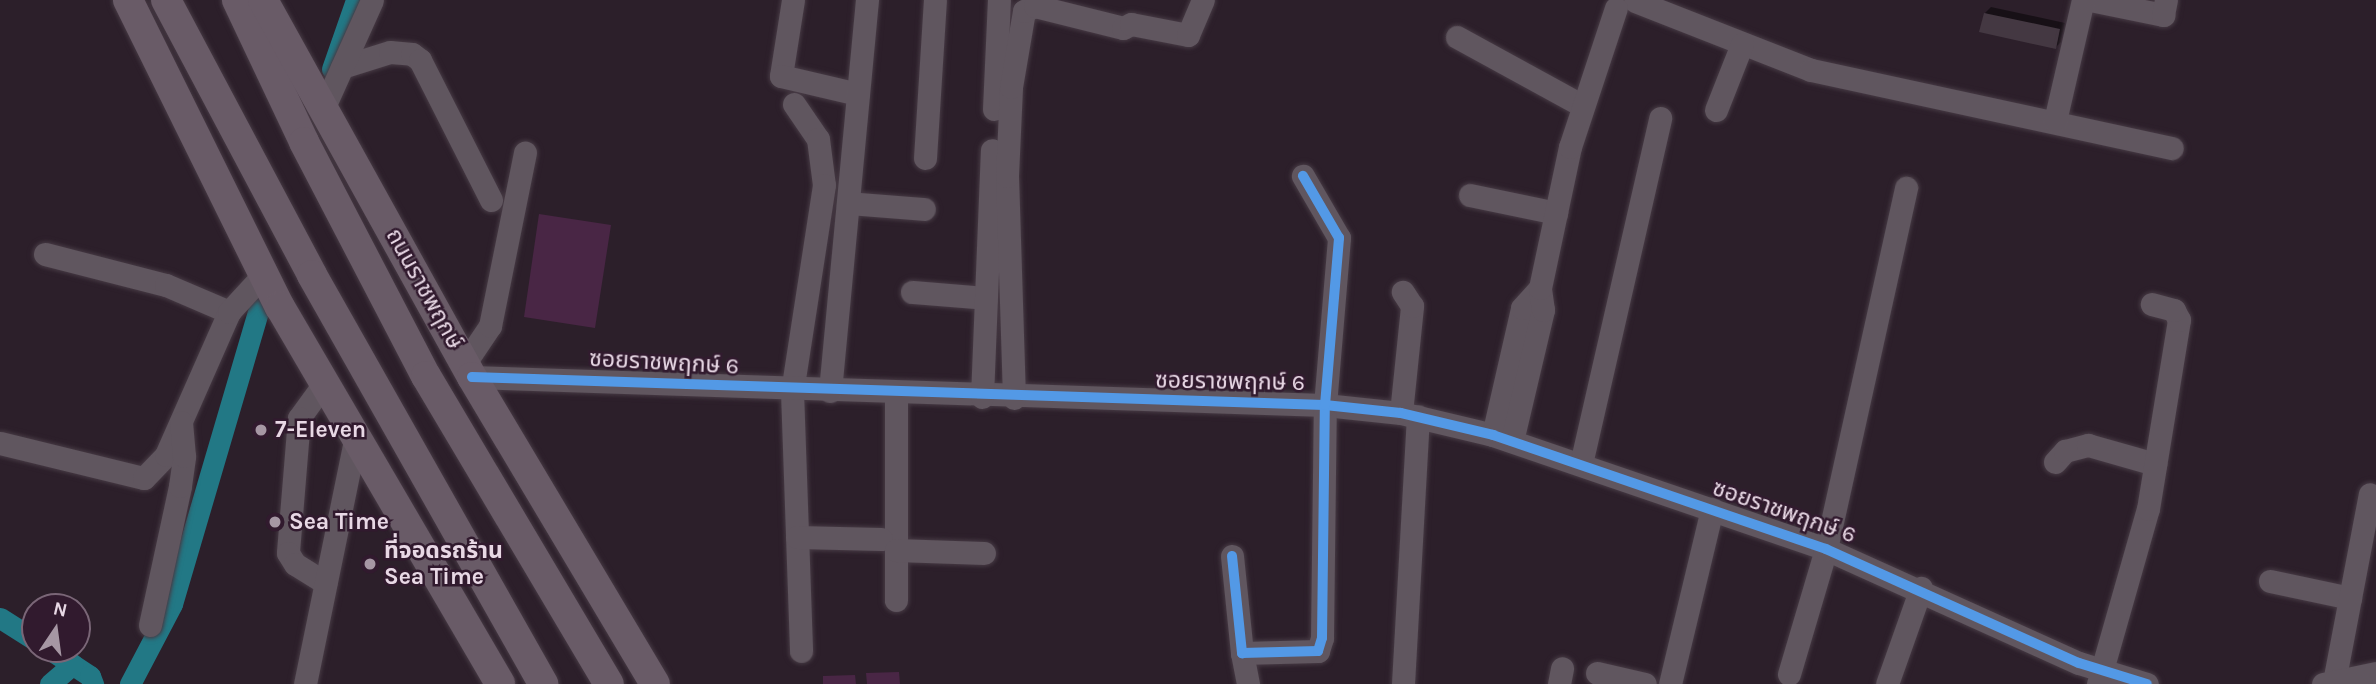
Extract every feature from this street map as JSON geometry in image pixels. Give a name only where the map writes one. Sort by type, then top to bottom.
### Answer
[{"type":"main road","points":[[128,0],[263,275],[355,441],[500,684]]},
{"type":"main road","points":[[166,0],[292,239],[543,684]]},
{"type":"main road","name":"ถนนราชพฤกษ์","points":[[237,0],[304,142],[426,376],[608,684]]},
{"type":"main road","name":"ถนนราชพฤกษ์","points":[[263,0],[469,369],[655,684]]},
{"type":"street","points":[[324,107],[372,0]]},
{"type":"street","points":[[793,0],[781,76],[858,94]]},
{"type":"street","points":[[830,391],[867,0]]},
{"type":"street","points":[[925,158],[935,0]]},
{"type":"street","points":[[982,397],[999,0]]},
{"type":"street","points":[[1014,398],[1007,227],[1011,87],[1025,9],[1035,3],[1122,27],[1131,23],[1188,35],[1203,0]]},
{"type":"street","points":[[2055,121],[2083,0]]},
{"type":"street","points":[[2090,0],[2163,15],[2166,0]]},
{"type":"street","points":[[1502,438],[1543,310],[1540,288],[1581,105],[1623,2],[1811,70],[2172,148]]},
{"type":"street","points":[[1457,37],[1581,105]]},
{"type":"street","points":[[1716,110],[1742,44]]},
{"type":"street","points":[[342,67],[390,52],[412,54],[420,60],[491,200]]},
{"type":"street","points":[[794,104],[818,139],[824,185],[792,391],[801,651]]},
{"type":"street","points":[[1581,464],[1660,118]]},
{"type":"street","points":[[469,369],[490,326],[525,152]]},
{"type":"street","points":[[1242,653],[1318,650],[1321,645],[1325,405],[1339,238],[1303,176]]},
{"type":"street","points":[[1789,674],[1826,549],[1906,188]]},
{"type":"street","points":[[1470,195],[1556,213]]},
{"type":"street","points":[[848,203],[924,209]]},
{"type":"street","points":[[45,254],[166,285],[229,312]]},
{"type":"street","points":[[0,443],[144,478],[166,455],[229,312],[263,275]]},
{"type":"street","points":[[912,292],[986,298]]},
{"type":"street","points":[[1403,292],[1412,306],[1403,684]]},
{"type":"street","points":[[2099,678],[2139,548],[2179,320],[2174,310],[2152,304]]},
{"type":"street","name":"ซอยราชพฤกษ์ 6","points":[[469,369],[792,391],[1325,405],[1410,414],[1502,438],[1826,549],[1921,589],[2099,678],[2147,684]]},
{"type":"street","points":[[323,385],[299,418],[288,553],[295,564],[325,583]]},
{"type":"street","points":[[896,393],[888,545],[896,600]]},
{"type":"street","points":[[150,625],[180,486],[184,456],[181,419]]},
{"type":"street","points":[[305,684],[355,441]]},
{"type":"street","points":[[2055,462],[2065,451],[2088,445],[2155,464]]},
{"type":"street","points":[[2370,494],[2350,598],[2329,683],[2376,673]]},
{"type":"street","points":[[1670,684],[1712,509]]},
{"type":"street","points":[[797,537],[984,553]]},
{"type":"street","points":[[1232,556],[1242,653],[1248,684]]},
{"type":"street","points":[[2270,582],[2350,598]]},
{"type":"street","points":[[1887,684],[1921,589]]},
{"type":"street","points":[[1597,673],[1645,684]]},
{"type":"shaded area","points":[[539,214],[611,225],[595,328],[524,317]]},
{"type":"shaded area","points":[[899,672],[900,684],[867,684],[866,673]]},
{"type":"shaded area","points":[[855,675],[856,684],[823,684],[823,676]]},
{"type":"building","points":[[1984,13],[2060,29],[2056,49],[1979,32]]},
{"type":"waterway","points":[[332,69],[356,0]]},
{"type":"waterway","points":[[130,684],[172,604],[261,302]]},
{"type":"waterway","points":[[0,618],[21,631]]},
{"type":"waterway","points":[[70,663],[90,676],[93,684]]},
{"type":"waterway","points":[[50,684],[73,664]]},
{"type":"cycle path","points":[[1232,556],[1242,653],[1318,651],[1322,638],[1325,405],[1339,238],[1303,176]]},
{"type":"cycle path","points":[[472,377],[1325,405],[1401,413],[1493,435],[1826,549],[2079,663],[2147,684]]},
{"type":"place","name":"7-Eleven","points":[[261,430]]},
{"type":"place","name":"Sea Time","points":[[275,522]]},
{"type":"place","name":"ที่จอดรถร้าน Sea Time","points":[[370,564]]}]
